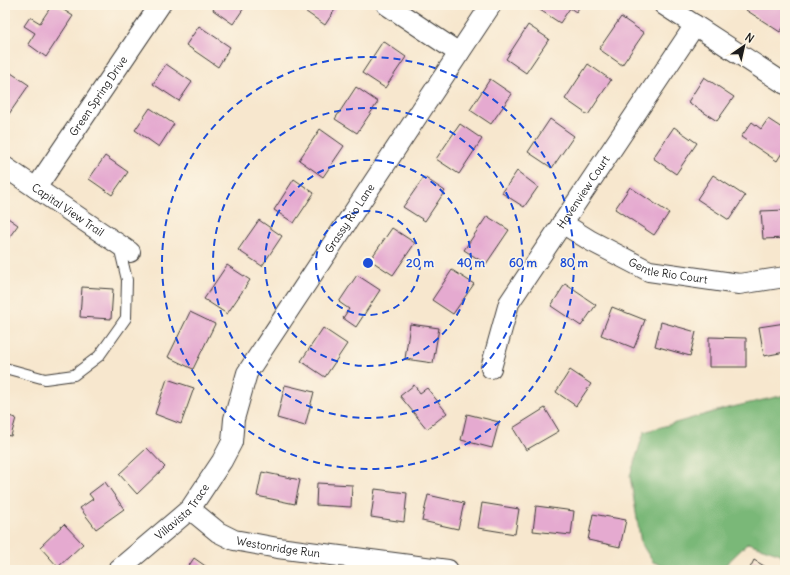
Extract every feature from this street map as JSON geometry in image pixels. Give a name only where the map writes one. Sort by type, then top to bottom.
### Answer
[{"type":"street","name":"Green Spring Drive","points":[[36,188],[160,5]]},
{"type":"street","points":[[387,5],[459,53]]},
{"type":"street","name":"Grassy Rio Lane","points":[[232,442],[234,419],[247,372],[491,5]]},
{"type":"street","points":[[664,5],[785,84]]},
{"type":"street","name":"Havenview Court","points":[[491,368],[509,303],[695,25]]},
{"type":"street","name":"Capital View Trail","points":[[5,167],[124,248]]},
{"type":"street","name":"Gentle Rio Court","points":[[562,223],[591,241],[649,271],[739,284],[785,277]]},
{"type":"street","name":"Villavista Trace","points":[[118,570],[190,509],[222,461],[232,442]]},
{"type":"street","name":"Westonridge Run","points":[[190,509],[218,532],[234,540],[390,566],[448,570]]},
{"type":"lane","points":[[5,368],[45,380],[74,375],[99,356],[126,318],[127,280],[124,248]]},
{"type":"green space","points":[[785,395],[785,560],[778,553],[748,543],[720,570],[675,570],[653,562],[641,543],[630,476],[644,432],[724,409]]},
{"type":"building","points":[[52,5],[56,5],[73,16],[46,57],[28,44],[35,33],[24,26],[30,17],[40,23]]},
{"type":"building","points":[[216,5],[246,5],[233,24],[213,10]]},
{"type":"building","points":[[301,5],[338,5],[325,25],[299,7]]},
{"type":"building","points":[[540,5],[581,5],[576,12],[570,8],[560,23],[537,8]]},
{"type":"building","points":[[749,5],[785,5],[785,25],[780,32],[746,10]]},
{"type":"building","points":[[621,17],[644,33],[622,65],[599,49]]},
{"type":"building","points":[[528,25],[549,39],[526,73],[506,59]]},
{"type":"building","points":[[199,26],[230,47],[218,67],[186,45]]},
{"type":"building","points":[[383,41],[406,57],[385,88],[362,73]]},
{"type":"building","points":[[166,64],[192,82],[179,101],[153,84]]},
{"type":"building","points":[[588,64],[611,80],[588,115],[565,99]]},
{"type":"building","points":[[8,71],[29,85],[9,114],[5,111],[5,74]]},
{"type":"building","points":[[704,77],[734,97],[717,121],[688,102]]},
{"type":"building","points":[[490,79],[512,94],[491,124],[470,110]]},
{"type":"building","points":[[356,87],[378,102],[357,133],[335,119]]},
{"type":"building","points":[[150,108],[174,124],[159,147],[135,130]]},
{"type":"building","points":[[550,119],[574,136],[552,168],[528,152]]},
{"type":"building","points":[[768,119],[785,130],[785,148],[777,161],[741,137],[752,122],[761,129]]},
{"type":"building","points":[[460,124],[482,139],[459,174],[436,159]]},
{"type":"building","points":[[674,127],[697,143],[676,174],[653,158]]},
{"type":"building","points":[[320,129],[344,146],[323,177],[299,160]]},
{"type":"building","points":[[105,156],[128,172],[112,195],[89,179]]},
{"type":"building","points":[[517,171],[538,187],[524,207],[502,193]]},
{"type":"building","points":[[713,175],[745,196],[729,220],[697,199]]},
{"type":"building","points":[[424,177],[445,191],[425,221],[403,207]]},
{"type":"building","points":[[294,179],[314,193],[294,223],[274,210]]},
{"type":"building","points":[[630,187],[669,213],[654,235],[615,209]]},
{"type":"building","points":[[785,210],[785,238],[763,239],[761,211]]},
{"type":"building","points":[[5,216],[18,225],[5,243]]},
{"type":"building","points":[[487,216],[509,230],[486,264],[464,250]]},
{"type":"building","points":[[259,220],[282,236],[262,266],[238,250]]},
{"type":"building","points":[[392,228],[415,243],[393,275],[370,260]]},
{"type":"building","points":[[227,265],[250,280],[227,314],[204,299]]},
{"type":"building","points":[[452,270],[474,284],[453,314],[432,300]]},
{"type":"building","points":[[357,275],[380,290],[356,327],[343,318],[349,309],[339,302]]},
{"type":"building","points":[[565,284],[596,305],[581,326],[551,306]]},
{"type":"building","points":[[82,287],[113,289],[111,319],[80,317]]},
{"type":"building","points":[[612,307],[645,320],[634,348],[601,335]]},
{"type":"building","points":[[190,312],[215,324],[193,369],[168,357]]},
{"type":"building","points":[[661,322],[696,332],[690,356],[655,346]]},
{"type":"building","points":[[785,323],[785,352],[764,356],[759,327]]},
{"type":"building","points":[[410,324],[439,328],[433,363],[405,359]]},
{"type":"building","points":[[323,328],[347,344],[325,377],[301,361]]},
{"type":"building","points":[[709,337],[746,338],[746,367],[709,367]]},
{"type":"building","points":[[570,370],[591,384],[576,406],[556,392]]},
{"type":"building","points":[[167,379],[194,388],[181,424],[155,414]]},
{"type":"building","points":[[285,385],[314,392],[305,426],[277,418]]},
{"type":"building","points":[[414,385],[420,393],[427,388],[447,413],[427,429],[400,396]]},
{"type":"building","points":[[545,408],[559,431],[526,450],[513,428]]},
{"type":"building","points":[[467,414],[499,422],[492,448],[461,440]]},
{"type":"building","points":[[5,415],[16,418],[11,436],[5,435]]},
{"type":"building","points":[[147,448],[165,467],[137,494],[119,474]]},
{"type":"building","points":[[262,472],[300,480],[295,504],[257,496]]},
{"type":"building","points":[[105,482],[124,509],[96,529],[80,508],[93,499],[89,494]]},
{"type":"building","points":[[317,483],[352,485],[351,507],[316,505]]},
{"type":"building","points":[[375,489],[407,493],[404,522],[371,517]]},
{"type":"building","points":[[428,495],[464,503],[458,529],[422,521]]},
{"type":"building","points":[[482,503],[519,509],[515,534],[478,528]]},
{"type":"building","points":[[536,506],[574,511],[571,535],[533,531]]},
{"type":"building","points":[[593,514],[626,520],[620,547],[588,540]]},
{"type":"building","points":[[64,524],[83,544],[58,567],[40,547]]},
{"type":"building","points":[[194,558],[211,570],[186,570]]},
{"type":"building","points":[[754,560],[771,570],[749,570]]}]
